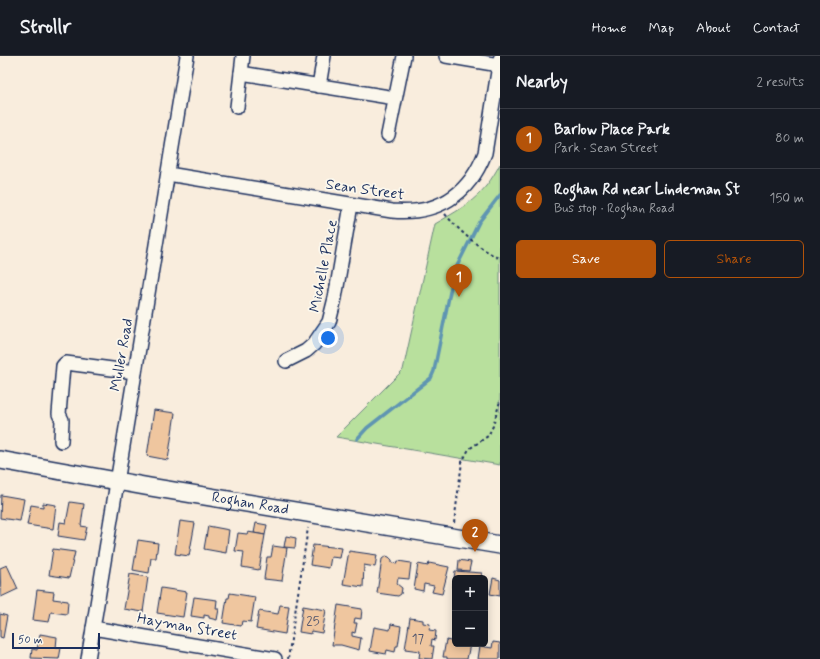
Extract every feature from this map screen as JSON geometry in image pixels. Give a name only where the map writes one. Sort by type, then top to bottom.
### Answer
[{"type":"main road","name":"Roghan Road","points":[[0,460],[116,481],[500,545]]},
{"type":"street","name":"Muller Road","points":[[88,659],[116,481],[136,372],[187,56]]},
{"type":"street","points":[[237,108],[243,56]]},
{"type":"street","points":[[319,86],[324,56]]},
{"type":"street","points":[[388,135],[394,98],[404,56]]},
{"type":"street","points":[[446,56],[500,62]]},
{"type":"street","name":"Sean Street","points":[[168,174],[351,205],[405,212],[437,206],[459,193],[477,172],[482,162],[486,152],[500,62]]},
{"type":"street","points":[[241,73],[394,98]]},
{"type":"street","name":"Michelle Place","points":[[286,360],[306,351],[314,344],[329,322],[335,298],[351,205]]},
{"type":"street","points":[[61,441],[62,420],[58,414],[63,366],[66,363],[136,372]]},
{"type":"street","name":"Hayman Street","points":[[93,628],[220,654],[275,659]]},
{"type":"path","points":[[437,206],[461,232],[483,249],[500,259]]},
{"type":"path","points":[[462,524],[454,523],[462,462],[468,449],[488,436],[493,426],[500,401]]},
{"type":"path","points":[[288,659],[308,528]]},
{"type":"green space","points":[[500,164],[500,465],[336,437],[403,370],[435,224],[473,200],[487,185]]},
{"type":"building","points":[[154,410],[175,413],[168,460],[147,456]]},
{"type":"building","points":[[1,495],[24,499],[20,521],[0,518]]},
{"type":"building","points":[[70,502],[84,504],[81,526],[87,527],[84,540],[58,536],[60,522],[66,523]]},
{"type":"building","points":[[43,503],[56,505],[53,529],[27,525],[31,505],[43,507]]},
{"type":"building","points":[[180,521],[195,523],[189,556],[175,554]]},
{"type":"building","points":[[256,523],[267,525],[265,535],[254,533]]},
{"type":"building","points":[[208,526],[229,530],[226,553],[204,549]]},
{"type":"building","points":[[248,532],[265,535],[259,570],[242,567],[244,552],[235,551],[238,533],[247,534]]},
{"type":"building","points":[[286,536],[296,538],[295,548],[284,547]]},
{"type":"building","points":[[138,540],[158,543],[156,558],[151,558],[149,573],[133,570]]},
{"type":"building","points":[[313,545],[342,548],[340,558],[331,557],[329,568],[310,565]]},
{"type":"building","points":[[273,546],[287,548],[282,581],[264,579],[267,557],[271,557]]},
{"type":"building","points":[[53,549],[75,552],[69,578],[49,575]]},
{"type":"building","points":[[349,551],[377,555],[375,567],[364,565],[363,587],[343,584]]},
{"type":"building","points":[[386,556],[392,560],[392,563],[397,564],[398,561],[411,563],[409,579],[398,578],[397,584],[402,588],[401,594],[398,596],[377,593],[382,559]]},
{"type":"building","points":[[459,560],[471,562],[469,571],[458,570]]},
{"type":"building","points":[[429,563],[449,567],[442,594],[432,592],[434,586],[424,584],[423,591],[414,589],[418,564],[428,566]]},
{"type":"building","points":[[7,565],[18,589],[1,597],[0,568]]},
{"type":"building","points":[[455,571],[482,573],[482,575],[454,575]]},
{"type":"building","points":[[130,574],[148,577],[143,612],[124,609]]},
{"type":"building","points":[[493,578],[500,580],[500,596],[490,594]]},
{"type":"building","points":[[161,588],[187,592],[183,617],[157,613]]},
{"type":"building","points":[[37,590],[54,592],[53,599],[68,601],[67,614],[51,612],[49,622],[33,620]]},
{"type":"building","points":[[230,593],[255,597],[251,622],[242,621],[241,626],[223,623],[227,598],[229,598]]},
{"type":"building","points":[[194,597],[217,600],[216,609],[219,609],[217,620],[204,615],[204,618],[191,616]]},
{"type":"building","points":[[280,605],[289,606],[285,634],[256,629],[259,611],[278,614]]},
{"type":"building","points":[[338,605],[362,609],[361,619],[355,618],[354,623],[357,623],[355,633],[352,632],[352,636],[361,638],[359,650],[341,645],[332,645]]},
{"type":"building","points":[[303,606],[326,610],[322,633],[311,631],[311,634],[299,632]]},
{"type":"building","points":[[0,614],[7,616],[3,638],[0,637]]},
{"type":"building","points":[[410,618],[423,620],[423,623],[430,624],[429,630],[436,631],[435,640],[432,639],[431,646],[434,646],[432,659],[419,658],[420,651],[405,649]]},
{"type":"building","points":[[391,624],[401,626],[398,646],[396,646],[395,652],[387,650],[386,654],[370,651],[374,627],[390,630]]},
{"type":"building","points":[[40,634],[57,637],[56,648],[61,648],[59,659],[31,658],[32,649],[37,650]]},
{"type":"building","points":[[446,640],[452,641],[452,647],[469,647],[467,659],[447,659],[447,657],[443,657]]},
{"type":"building","points":[[493,642],[500,643],[500,659],[478,659],[480,647],[492,648]]},
{"type":"waterway","points":[[357,439],[367,428],[431,378],[434,371],[454,272],[479,222],[500,195]]},
{"type":"place","name":"Barlow Place Park","points":[[459,297]]},
{"type":"place","name":"Roghan Rd near Lindeman St","points":[[475,552]]}]
